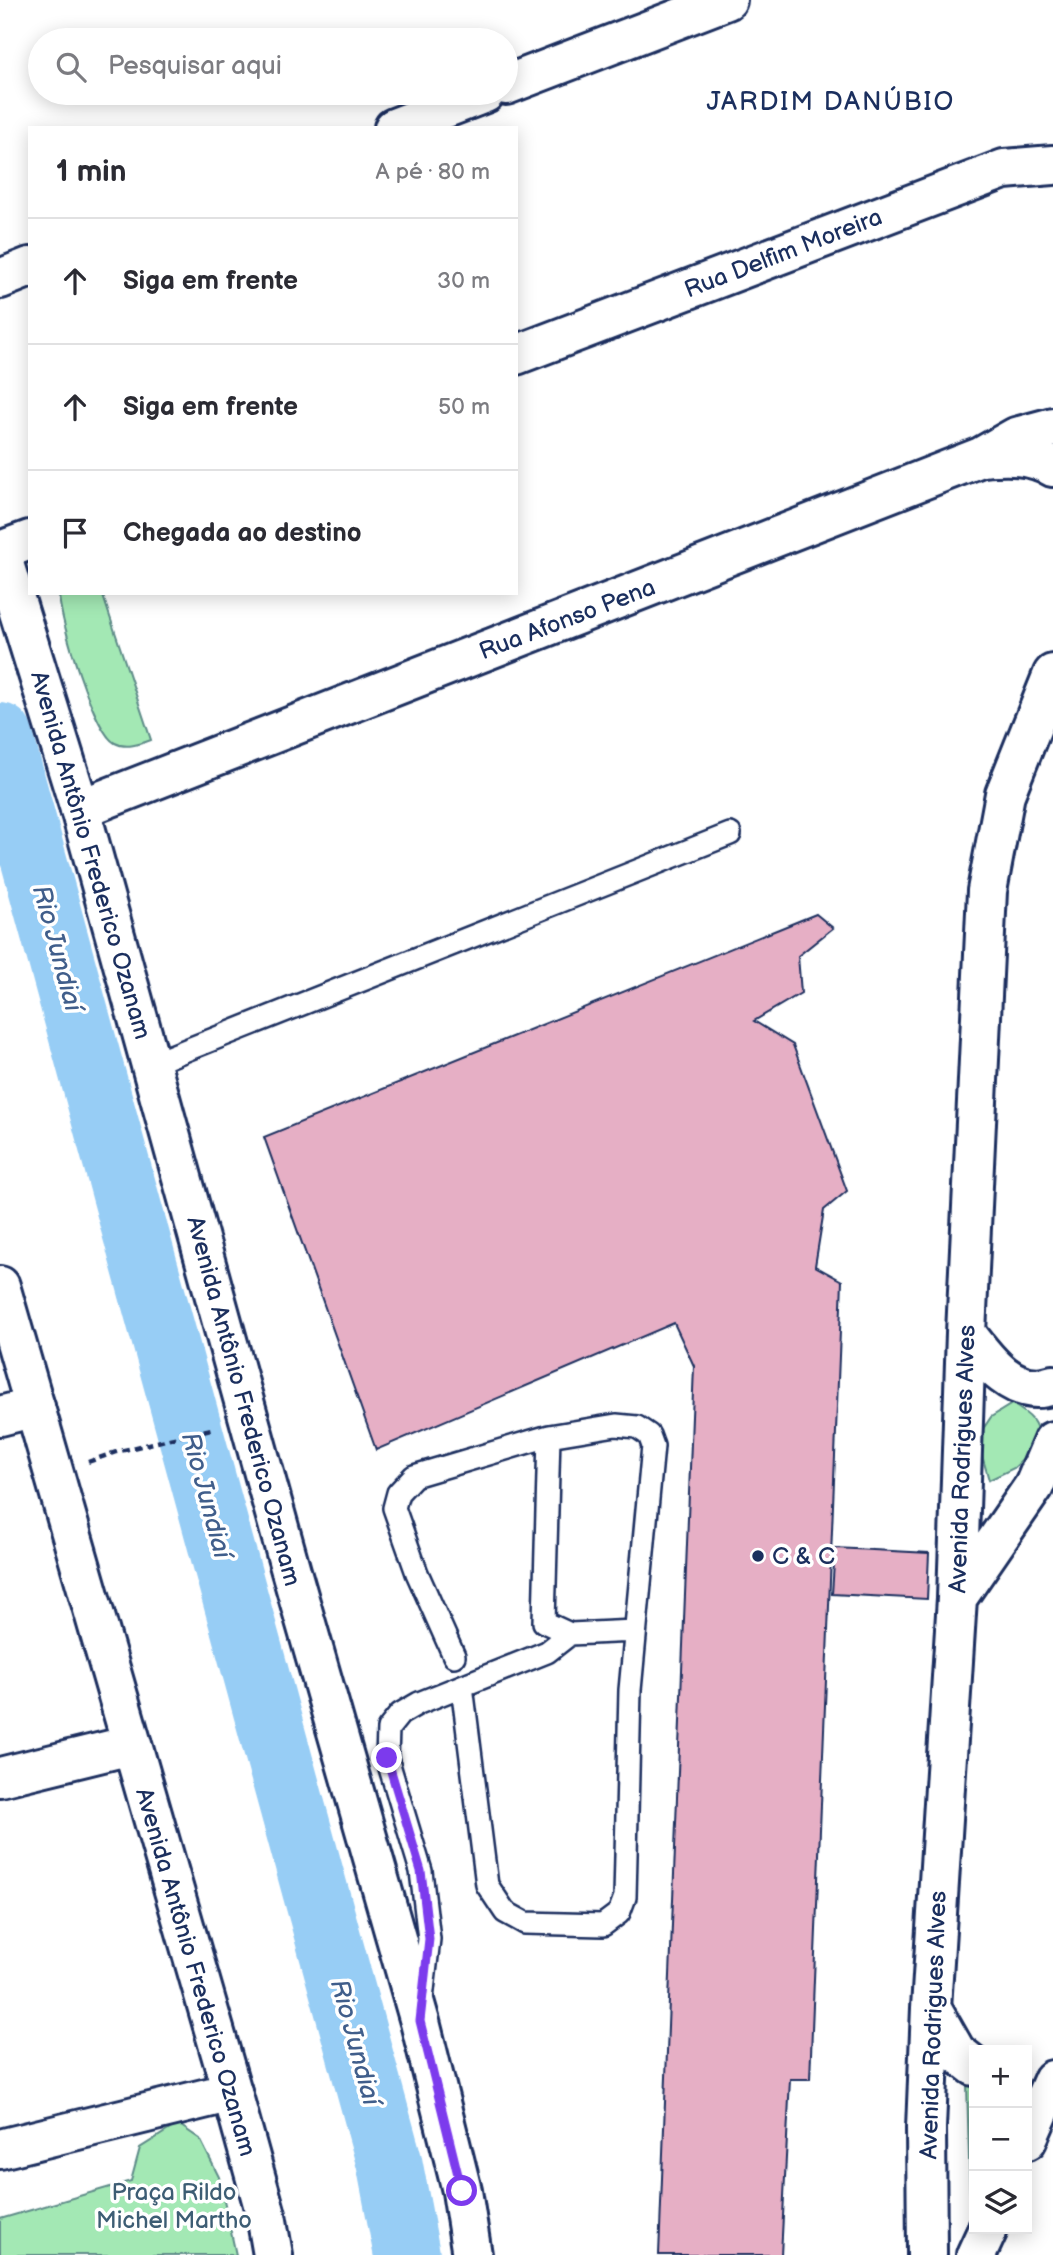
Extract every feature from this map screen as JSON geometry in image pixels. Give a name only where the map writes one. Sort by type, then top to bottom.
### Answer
[{"type":"street","points":[[518,80],[727,0]]},
{"type":"street","points":[[399,126],[454,105]]},
{"type":"street","name":"Rua Delfim Moreira","points":[[518,354],[1004,169],[1053,165]]},
{"type":"street","points":[[0,279],[28,268]]},
{"type":"street","name":"Rua Afonso Pena","points":[[80,809],[981,457],[1016,437],[1053,427]]},
{"type":"street","points":[[981,457],[1014,455],[1053,467]]},
{"type":"street","points":[[0,551],[28,541]]},
{"type":"street","name":"Avenida Antônio Frederico Ozanam","points":[[0,551],[80,809],[291,1571],[420,2021],[462,2191],[472,2255]]},
{"type":"street","name":"Avenida Rodrigues Alves","points":[[927,2255],[926,2128],[931,2008],[957,1598],[986,891],[1005,794],[1044,716],[1053,674]]},
{"type":"street","name":"Avenida Antônio Frederico Ozanam","points":[[0,1286],[17,1411],[131,1745],[232,2092],[266,2215],[273,2255]]},
{"type":"street","points":[[966,1333],[993,1368],[1022,1386],[1053,1385]]},
{"type":"street","points":[[957,1598],[1034,1486],[1053,1441]]},
{"type":"street","points":[[0,1777],[131,1745]]},
{"type":"street","points":[[931,2008],[956,2052],[969,2062]]},
{"type":"street","points":[[1032,2070],[1053,2064]]},
{"type":"street","points":[[1032,2128],[1053,2080]]},
{"type":"street","points":[[0,2150],[232,2092]]},
{"type":"street","points":[[976,2255],[986,2234]]},
{"type":"lane","points":[[151,1064],[730,834]]},
{"type":"lane","points":[[454,1656],[417,1573],[394,1508],[398,1493],[414,1476],[549,1436],[616,1425],[637,1427],[649,1435],[653,1446],[630,1690],[625,1897],[619,1913],[603,1925],[525,1923],[505,1912],[487,1885],[462,1686]]},
{"type":"lane","points":[[549,1436],[544,1622],[570,1634],[635,1631]]},
{"type":"lane","points":[[420,2021],[429,1939],[421,1871],[387,1758],[387,1729],[400,1714],[419,1703],[547,1652],[570,1634]]},
{"type":"path","points":[[116,1452],[222,1426]]},
{"type":"green space","points":[[59,595],[103,595],[151,740],[124,746],[115,743],[107,734],[97,719],[79,674]]},
{"type":"green space","points":[[1012,1404],[1032,1419],[1040,1443],[1014,1468],[989,1480],[977,1438],[991,1417]]},
{"type":"green space","points":[[967,2083],[969,2084],[969,2158]]},
{"type":"green space","name":"Praça Rildo Michel Martho","points":[[178,2124],[200,2139],[219,2177],[236,2255],[0,2255],[0,2219],[131,2181],[140,2148]]},
{"type":"building","name":"C & C","points":[[816,914],[833,928],[798,956],[801,993],[754,1021],[793,1045],[847,1191],[824,1210],[815,1266],[842,1281],[810,2079],[790,2079],[781,2255],[659,2255],[694,1366],[674,1323],[376,1450],[264,1137]]},
{"type":"building","points":[[835,1548],[929,1553],[927,1599],[832,1594]]},
{"type":"waterway","name":"Rio Jundiaí","points":[[0,736],[389,2161],[407,2255]]},
{"type":"place","name":"C & C","points":[[758,1556]]},
{"type":"district","name":"JARDIM DANÚBIO","points":[[831,101]]},
{"type":"route","points":[[387,1758],[421,1871],[429,1939],[420,2021],[462,2191]]}]
